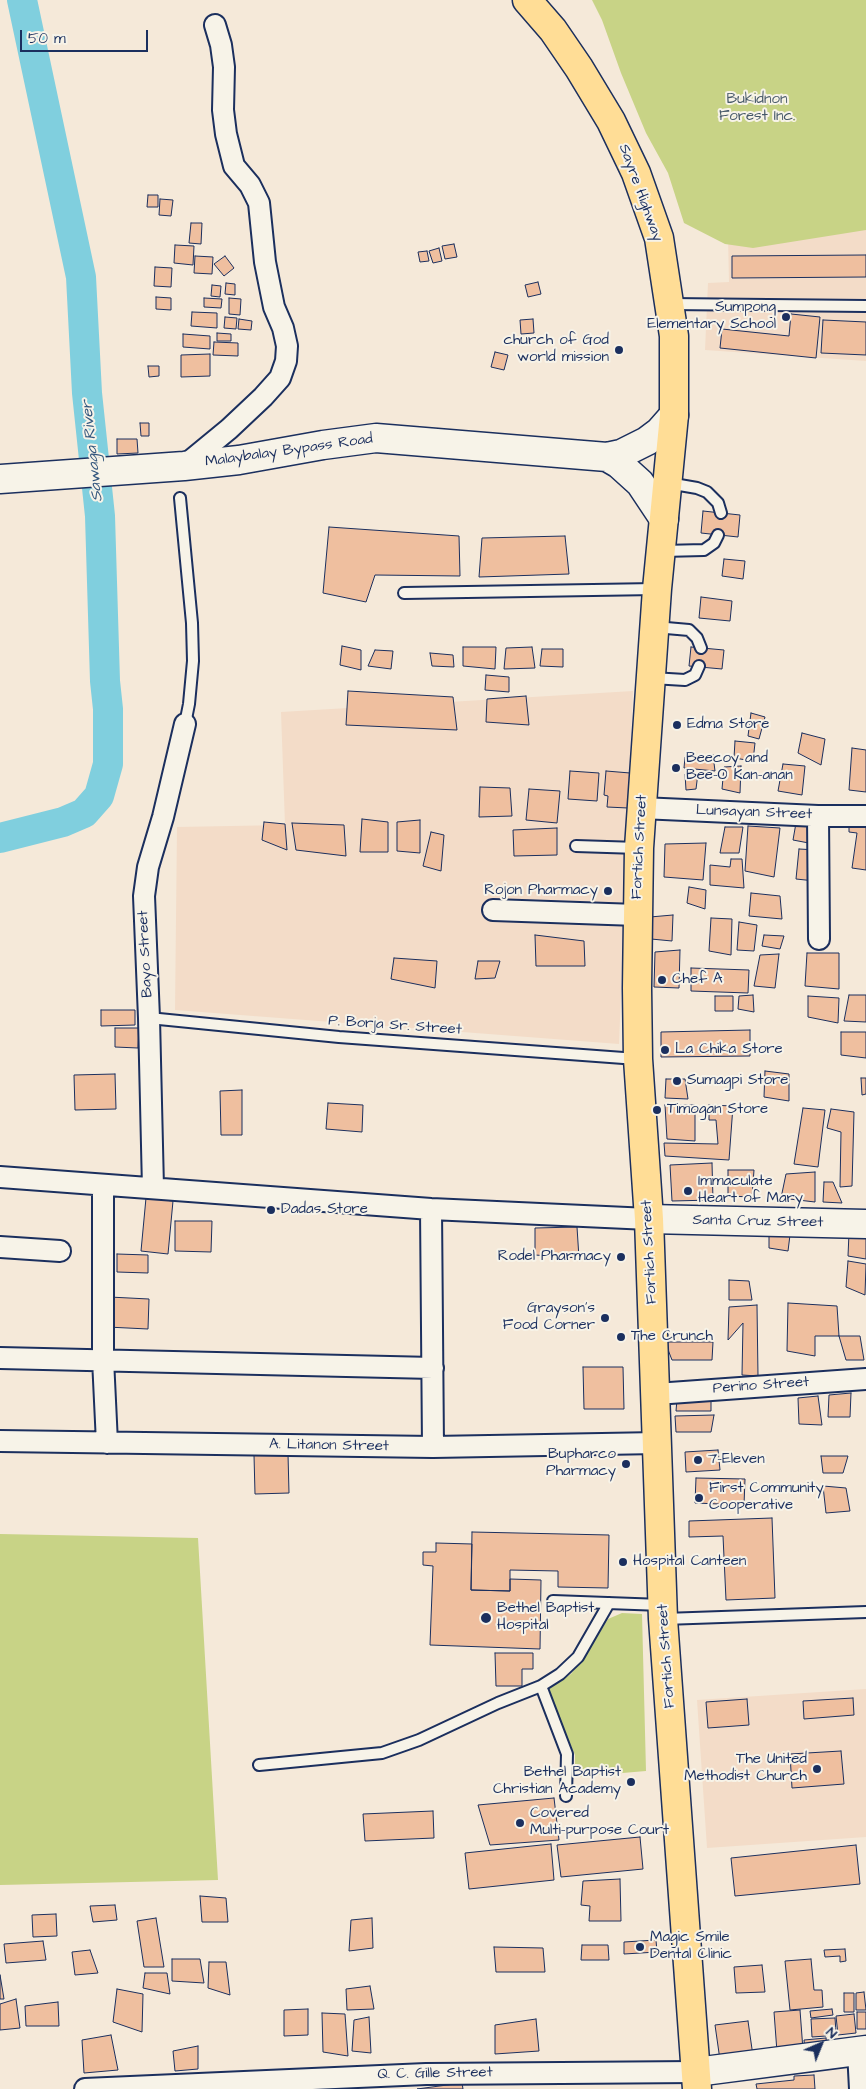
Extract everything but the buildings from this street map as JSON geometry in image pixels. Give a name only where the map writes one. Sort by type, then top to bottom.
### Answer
[{"type":"highway","name":"Sayre Highway","points":[[526,0],[553,30],[579,68],[611,121],[628,155],[658,238],[674,336],[674,415]]},
{"type":"highway","name":"Fortich Street","points":[[674,415],[657,589],[641,808],[637,915],[638,1060],[649,1219],[663,1612],[697,2080]]},
{"type":"main road","name":"Malaybalay Bypass Road","points":[[0,479],[239,460],[376,438],[607,457],[621,454],[647,441],[659,432],[674,415]]},
{"type":"main road","points":[[607,457],[619,464],[640,483],[664,519]]},
{"type":"main road","name":"Santa Cruz Street","points":[[649,1219],[866,1224]]},
{"type":"main road","points":[[697,2080],[862,2050]]},
{"type":"street","points":[[171,466],[229,429],[280,378],[286,361],[287,346],[283,328],[274,307],[259,203],[250,185],[234,166],[226,134],[223,110],[224,67],[221,45],[215,26]]},
{"type":"street","name":"Bayo Street","points":[[153,1188],[144,896],[148,867],[163,817],[185,724]]},
{"type":"street","name":"Lunsayan Street","points":[[641,808],[818,816],[866,816]]},
{"type":"street","points":[[818,816],[819,938]]},
{"type":"street","points":[[493,910],[637,915]]},
{"type":"street","points":[[0,1177],[431,1208],[649,1219]]},
{"type":"street","points":[[103,1185],[103,1359],[107,1443]]},
{"type":"street","points":[[431,1208],[433,1447]]},
{"type":"street","points":[[0,1247],[60,1251]]},
{"type":"street","points":[[0,1358],[433,1368]]},
{"type":"street","name":"Perino Street","points":[[656,1394],[866,1379]]},
{"type":"street","name":"A. Litanon Street","points":[[0,1441],[433,1447],[658,1443]]},
{"type":"street","points":[[860,2089],[862,2050]]},
{"type":"street","name":"Q. C. Gille Street","points":[[85,2089],[426,2074],[697,2080]]},
{"type":"lane","points":[[669,304],[866,306]]},
{"type":"lane","points":[[668,483],[703,490],[718,503],[721,513]]},
{"type":"lane","points":[[180,498],[192,623],[193,661],[190,704],[185,724]]},
{"type":"lane","points":[[661,551],[704,550],[714,544],[718,535]]},
{"type":"lane","points":[[404,593],[657,589]]},
{"type":"lane","points":[[655,626],[689,630],[697,638],[701,648]]},
{"type":"lane","points":[[651,678],[685,680],[695,675],[699,666]]},
{"type":"lane","points":[[576,846],[639,848]]},
{"type":"lane","name":"P. Borja Sr. Street","points":[[149,1018],[339,1037],[638,1060]]},
{"type":"lane","points":[[554,1601],[609,1603],[663,1612],[866,1612]]},
{"type":"lane","points":[[259,1765],[382,1753],[419,1740],[498,1703],[541,1686],[560,1674],[578,1657],[609,1603]]},
{"type":"lane","points":[[541,1686],[567,1754],[566,1796]]},
{"type":"shaded area","name":"Sumpong Elementary School","points":[[866,228],[866,361],[705,350],[708,283],[729,282],[728,237]]},
{"type":"shaded area","points":[[633,691],[619,1044],[175,1010],[177,827],[285,825],[281,712]]},
{"type":"shaded area","points":[[866,1689],[866,1837],[707,1848],[697,1700]]},
{"type":"green space","name":"Bukidnon Forest Inc.","points":[[592,0],[866,0],[866,230],[753,248],[725,244],[684,223],[668,173],[646,133],[621,73],[602,20]]},
{"type":"green space","points":[[0,1534],[198,1538],[218,1880],[0,1885]]},
{"type":"green space","points":[[622,1613],[642,1614],[646,1771],[575,1777],[575,1755],[546,1690],[571,1674],[587,1653],[608,1619]]},
{"type":"waterway","name":"Sawaga River","points":[[0,838],[63,822],[84,813],[99,796],[108,764],[108,709],[105,681],[100,516],[87,393],[81,277],[22,0]]},
{"type":"place","name":"Sumpong Elementary School","points":[[786,317]]},
{"type":"place","name":"church of God world mission","points":[[619,350]]},
{"type":"place","name":"Edma Store","points":[[677,725]]},
{"type":"place","name":"Beecoy and Bee-O Kan-anan","points":[[676,768]]},
{"type":"place","name":"Rojon Pharmacy","points":[[608,891]]},
{"type":"place","name":"Chef A","points":[[662,980]]},
{"type":"place","name":"La Chika Store","points":[[665,1050]]},
{"type":"place","name":"Sumagpi Store","points":[[677,1081]]},
{"type":"place","name":"Timogan Store","points":[[657,1110]]},
{"type":"place","name":"Immaculate Heart of Mary","points":[[688,1191]]},
{"type":"place","name":"Dadas Store","points":[[271,1210]]},
{"type":"place","name":"Rodel Pharmacy","points":[[621,1257]]},
{"type":"place","name":"Grayson's Food Corner","points":[[605,1318]]},
{"type":"place","name":"The Crunch","points":[[621,1337]]},
{"type":"place","name":"7-Eleven","points":[[698,1460]]},
{"type":"place","name":"Bupharco Pharmacy","points":[[626,1464]]},
{"type":"place","name":"First Community Cooperative","points":[[699,1498]]},
{"type":"place","name":"Hospital Canteen","points":[[623,1562]]},
{"type":"place","name":"Bethel Baptist Hospital","points":[[486,1618]]},
{"type":"place","name":"The United Methodist Church","points":[[817,1769]]},
{"type":"place","name":"Bethel Baptist Christian Academy","points":[[631,1782]]},
{"type":"place","name":"Covered Multi-purpose Court","points":[[520,1823]]},
{"type":"place","name":"Magic Smile Dental Clinic","points":[[640,1947]]}]
